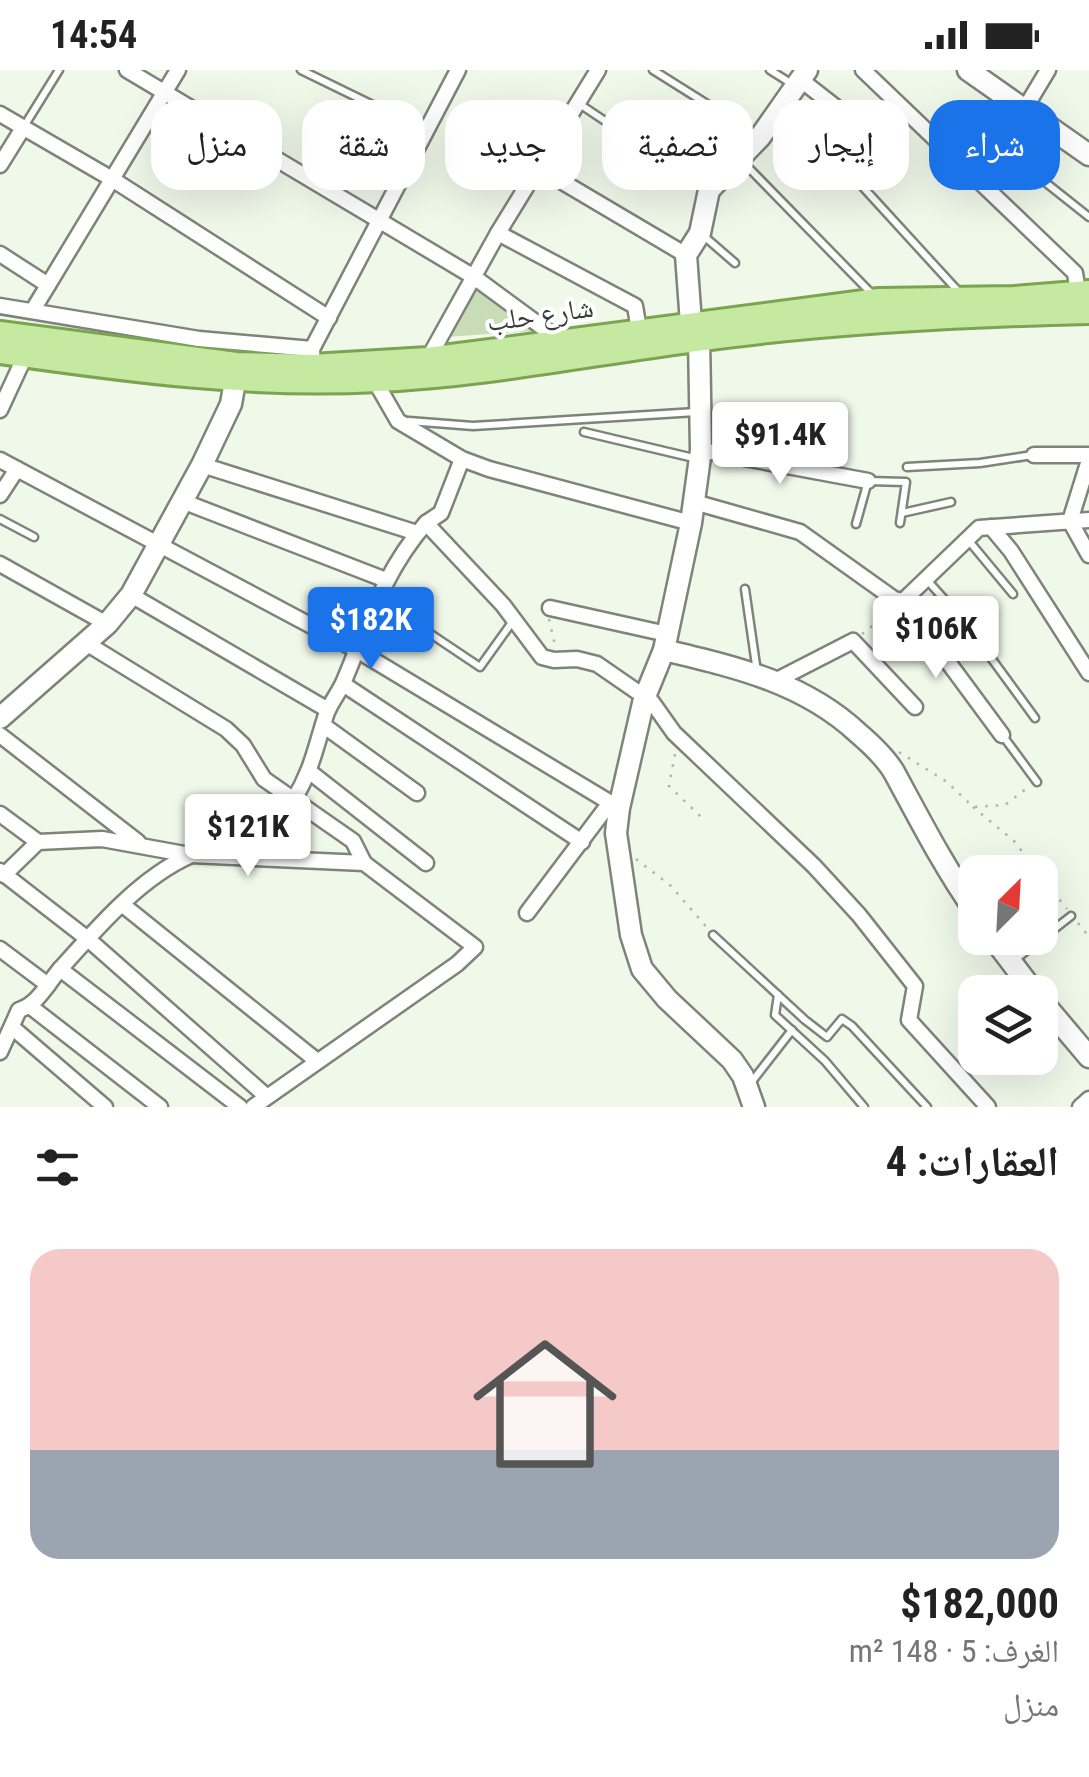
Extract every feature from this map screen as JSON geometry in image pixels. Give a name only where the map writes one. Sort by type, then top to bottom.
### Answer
[{"type":"main road","name":"شارع حلب","points":[[312,366],[376,380],[482,372],[878,300],[1085,299]]},
{"type":"main road","name":"شارع حلب","points":[[0,352],[236,373],[428,360],[639,330],[694,331],[901,318],[1085,299]]},
{"type":"main road","name":"شارع حلب","points":[[0,333],[236,373]]},
{"type":"street","points":[[127,70],[474,277],[561,340]]},
{"type":"street","points":[[32,310],[178,70]]},
{"type":"street","points":[[425,128],[458,70]]},
{"type":"street","points":[[579,100],[598,70]]},
{"type":"street","points":[[968,70],[1010,100]]},
{"type":"street","points":[[1030,100],[1048,70]]},
{"type":"street","points":[[866,73],[929,130]]},
{"type":"street","points":[[786,100],[802,79],[827,100]]},
{"type":"street","points":[[0,114],[112,179],[329,318]]},
{"type":"street","points":[[753,144],[773,119]]},
{"type":"street","points":[[0,164],[23,128]]},
{"type":"street","points":[[1060,135],[1089,155]]},
{"type":"street","points":[[0,306],[198,339],[312,366],[329,318],[394,190]]},
{"type":"street","points":[[428,360],[525,190]]},
{"type":"street","points":[[576,190],[686,255]]},
{"type":"street","points":[[709,190],[700,233],[686,255],[699,412],[700,455],[693,512],[665,642],[644,699],[614,806],[630,935],[642,969],[667,1000],[732,1060],[744,1076],[747,1099]]},
{"type":"street","points":[[991,190],[1076,273],[1085,299]]},
{"type":"street","points":[[498,233],[635,306],[639,330]]},
{"type":"street","points":[[0,254],[48,286]]},
{"type":"street","points":[[0,410],[26,356]]},
{"type":"street","points":[[0,718],[107,624],[130,595],[228,411],[236,373]]},
{"type":"street","points":[[376,380],[398,421],[462,459],[489,469],[800,532],[894,599],[903,601],[1002,735]]},
{"type":"street","points":[[1034,454],[1089,458],[1070,521],[1089,555]]},
{"type":"street","points":[[700,455],[868,481]]},
{"type":"street","points":[[293,801],[310,772],[325,717],[344,684],[376,598],[400,553],[440,513],[462,459]]},
{"type":"street","points":[[0,460],[355,650],[614,806]]},
{"type":"street","points":[[202,465],[421,528],[514,620],[542,657],[597,664],[652,702],[674,733],[800,852],[859,915],[915,986],[910,1020],[988,1107]]},
{"type":"street","points":[[0,495],[17,469]]},
{"type":"street","points":[[182,500],[386,580]]},
{"type":"street","points":[[903,601],[980,528],[1089,520]]},
{"type":"street","points":[[991,526],[1089,674]]},
{"type":"street","points":[[0,564],[107,624]]},
{"type":"street","points":[[130,595],[325,717],[418,794]]},
{"type":"street","points":[[550,608],[767,676],[845,720],[880,752],[894,771],[958,888]]},
{"type":"street","points":[[767,676],[853,641],[915,707]]},
{"type":"street","points":[[86,643],[226,729],[254,759],[264,779],[352,841],[364,863],[475,947],[457,964],[253,1107]]},
{"type":"street","points":[[344,684],[582,842]]},
{"type":"street","points":[[0,736],[141,844]]},
{"type":"street","points":[[310,772],[426,862]]},
{"type":"street","points":[[527,913],[614,806]]},
{"type":"street","points":[[0,814],[38,842]]},
{"type":"street","points":[[266,1096],[89,940],[2,873],[38,842],[102,839],[190,855],[364,863]]},
{"type":"street","points":[[0,1052],[19,1010],[31,1007],[60,969],[122,906],[171,864],[190,855]]},
{"type":"street","points":[[122,906],[318,1060]]},
{"type":"street","points":[[0,949],[48,985]]},
{"type":"street","points":[[1006,955],[1021,975]]},
{"type":"street","points":[[60,969],[240,1107]]},
{"type":"street","points":[[31,1007],[160,1107]]},
{"type":"street","points":[[1058,1020],[1089,1056]]},
{"type":"street","points":[[12,1028],[105,1107]]},
{"type":"street","points":[[1080,1107],[1089,1099]]},
{"type":"lane","points":[[23,128],[59,70]]},
{"type":"lane","points":[[300,70],[362,100]]},
{"type":"lane","points":[[653,70],[760,137]]},
{"type":"lane","points":[[770,70],[802,79]]},
{"type":"lane","points":[[753,173],[878,300]]},
{"type":"lane","points":[[866,190],[966,299]]},
{"type":"lane","points":[[1056,190],[1089,216]]},
{"type":"lane","points":[[700,233],[735,263]]},
{"type":"lane","points":[[398,421],[473,426],[699,412]]},
{"type":"lane","points":[[584,432],[700,455]]},
{"type":"lane","points":[[906,466],[980,464],[1034,454]]},
{"type":"lane","points":[[856,524],[868,481],[906,482],[900,523]]},
{"type":"lane","points":[[902,513],[951,502]]},
{"type":"lane","points":[[0,519],[34,537]]},
{"type":"lane","points":[[969,540],[1012,594]]},
{"type":"lane","points":[[926,579],[985,645],[1035,718]]},
{"type":"lane","points":[[744,589],[767,676]]},
{"type":"lane","points":[[376,598],[480,667],[514,620]]},
{"type":"lane","points":[[1002,735],[1037,782]]},
{"type":"lane","points":[[1011,962],[1072,916]]},
{"type":"lane","points":[[712,935],[827,1037],[842,1018],[928,1107]]},
{"type":"lane","points":[[778,995],[775,1015],[825,1061],[864,1107]]},
{"type":"lane","points":[[747,1099],[792,1030]]},
{"type":"path","points":[[853,641],[903,601]]},
{"type":"path","points":[[550,608],[548,624],[556,648],[554,660]]},
{"type":"path","points":[[674,733],[676,747],[669,786],[701,817]]},
{"type":"path","points":[[880,752],[891,747],[948,782],[1025,855]]},
{"type":"path","points":[[973,807],[1005,805],[1037,782]]},
{"type":"path","points":[[618,846],[671,886],[712,935]]},
{"type":"path","points":[[1058,898],[1089,936]]},
{"type":"green space","points":[[474,287],[533,331],[445,337]]}]
